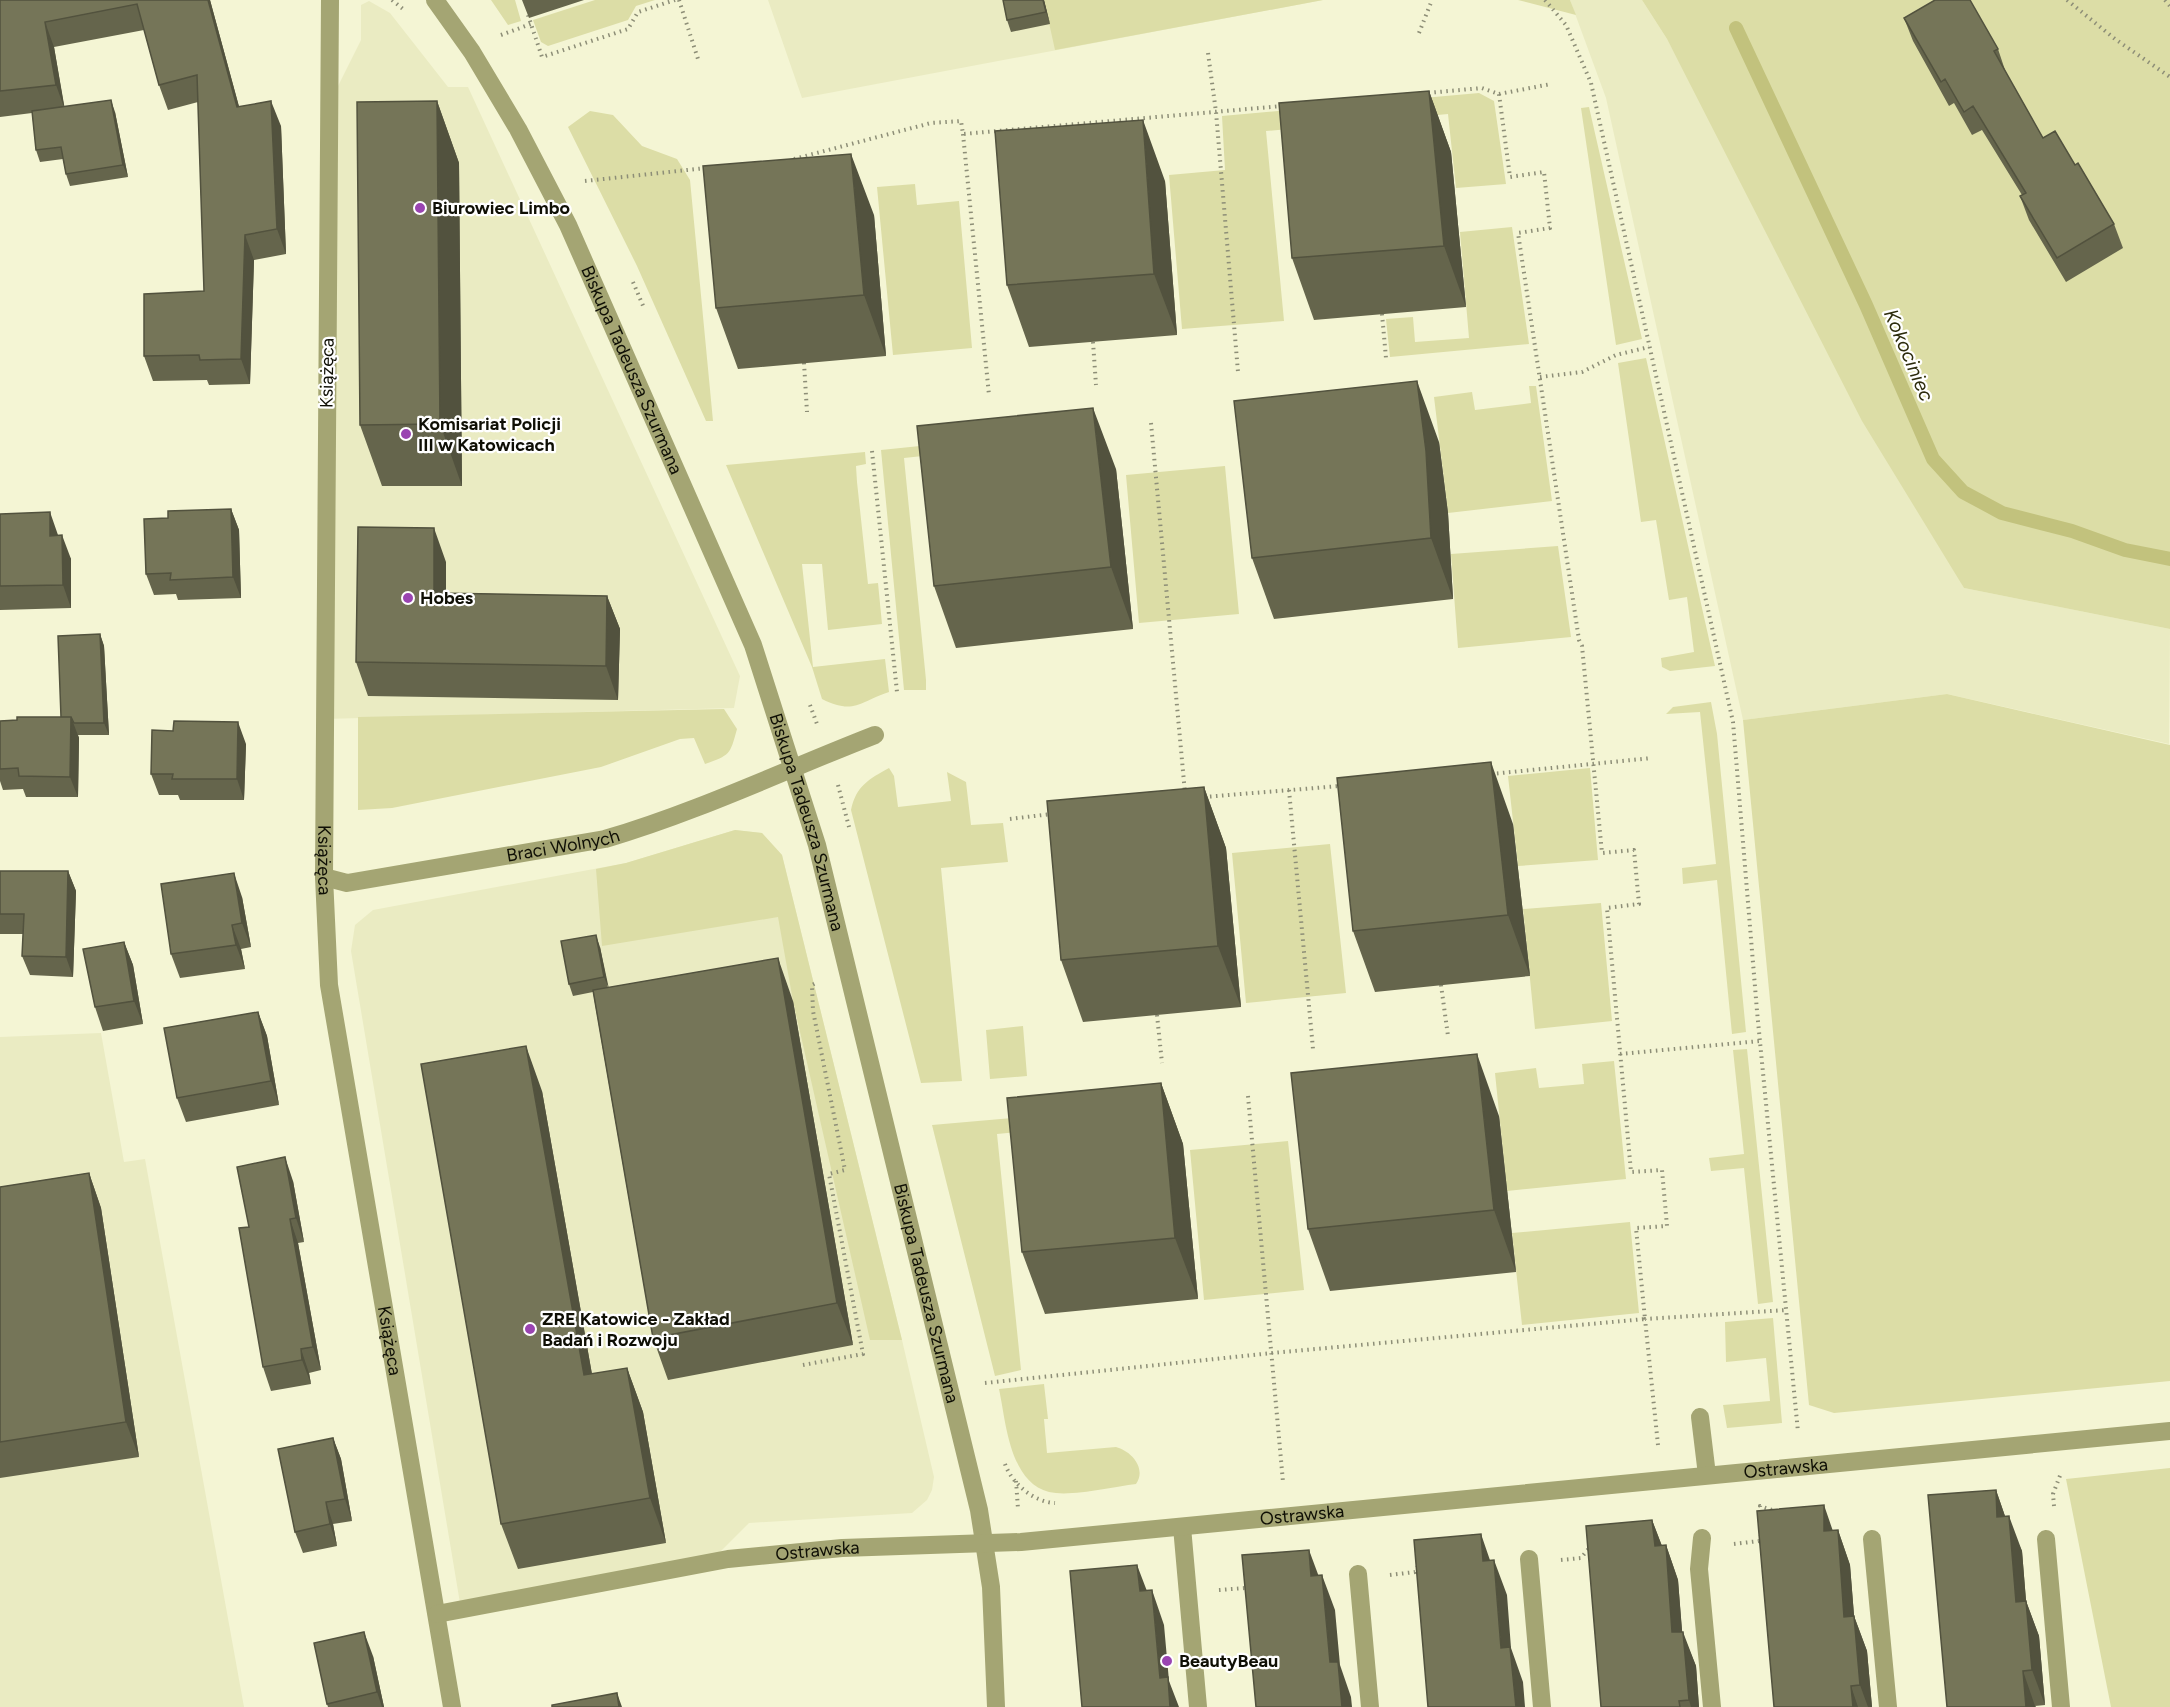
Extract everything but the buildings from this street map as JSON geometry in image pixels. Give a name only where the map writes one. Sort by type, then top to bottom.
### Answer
[{"type":"street","name":"Książęca","points":[[330,0],[324,877],[329,985],[452,1707]]},
{"type":"street","name":"Biskupa Tadeusza Szurmana","points":[[435,0],[472,52],[518,129],[568,225],[746,629],[793,769],[820,860],[986,1545],[991,1587],[996,1707]]},
{"type":"street","name":"Braci Wolnych","points":[[324,877],[347,883],[604,839],[638,829],[875,735]]},
{"type":"street","points":[[1700,1417],[1707,1475]]},
{"type":"street","name":"Ostrawska","points":[[436,1614],[728,1559],[842,1548],[986,1545],[2170,1431]]},
{"type":"street","points":[[1182,1527],[1198,1707]]},
{"type":"street","points":[[1702,1538],[1699,1569],[1712,1707]]},
{"type":"street","points":[[1872,1539],[1888,1707]]},
{"type":"street","points":[[2046,1539],[2061,1707]]},
{"type":"street","points":[[1529,1559],[1542,1707]]},
{"type":"street","points":[[1358,1574],[1370,1707]]},
{"type":"path","points":[[526,8],[542,57],[628,29],[638,12],[677,0],[698,59]]},
{"type":"path","points":[[1419,33],[1432,0]]},
{"type":"path","points":[[1545,0],[1566,26],[1591,83],[1733,722],[1760,1041],[1798,1432]]},
{"type":"path","points":[[2067,0],[2115,39],[2170,77]]},
{"type":"path","points":[[2165,0],[2170,6]]},
{"type":"path","points":[[501,35],[531,24]]},
{"type":"path","points":[[1208,53],[1216,112],[1238,372]]},
{"type":"path","points":[[1424,93],[1482,88],[1499,94],[1551,84]]},
{"type":"path","points":[[1499,94],[1510,177],[1544,172],[1550,228],[1518,233],[1582,646],[1602,853],[1634,850],[1639,904],[1607,908],[1631,1172],[1662,1170],[1667,1226],[1636,1228],[1658,1445]]},
{"type":"path","points":[[963,134],[1285,106]]},
{"type":"path","points":[[785,161],[931,123],[961,121],[989,395]]},
{"type":"path","points":[[585,181],[714,168]]},
{"type":"path","points":[[1382,314],[1386,358]]},
{"type":"path","points":[[1093,342],[1096,385]]},
{"type":"path","points":[[1540,377],[1582,372],[1616,355],[1649,347]]},
{"type":"path","points":[[804,363],[807,412]]},
{"type":"path","points":[[1151,423],[1185,799]]},
{"type":"path","points":[[872,451],[897,692]]},
{"type":"path","points":[[811,707],[815,720]]},
{"type":"path","points":[[1489,774],[1652,758]]},
{"type":"path","points":[[837,784],[851,836]]},
{"type":"path","points":[[1197,798],[1343,786]]},
{"type":"path","points":[[1289,790],[1313,1049]]},
{"type":"path","points":[[1010,819],[1056,813]]},
{"type":"path","points":[[803,1365],[863,1354],[829,1174],[846,1170],[813,1011],[812,985],[822,979]]},
{"type":"path","points":[[1441,985],[1448,1036]]},
{"type":"path","points":[[1157,1015],[1162,1063]]},
{"type":"path","points":[[1620,1054],[1760,1041]]},
{"type":"path","points":[[1248,1096],[1283,1482]]},
{"type":"path","points":[[985,1383],[1272,1353],[1645,1319],[1786,1310]]},
{"type":"path","points":[[982,1371],[987,1392]]},
{"type":"path","points":[[1003,1457],[1007,1471],[1039,1499],[1062,1502]]},
{"type":"path","points":[[2054,1508],[2053,1494],[2062,1471]]},
{"type":"path","points":[[1016,1481],[1017,1503]]},
{"type":"shaded area","points":[[491,0],[515,0],[521,21],[508,25]]},
{"type":"shaded area","points":[[595,0],[655,0],[636,6],[628,20],[548,46],[541,42],[533,20]]},
{"type":"shaded area","points":[[768,0],[1323,0],[802,98]]},
{"type":"shaded area","points":[[1044,0],[1323,0],[1055,50]]},
{"type":"shaded area","points":[[1518,0],[1570,0],[1576,15]]},
{"type":"shaded area","points":[[1570,0],[1642,0],[1667,39],[1964,588],[2170,629],[2169,744],[1947,694],[1743,720],[1606,98]]},
{"type":"shaded area","points":[[1642,0],[2170,0],[2170,629],[1964,588],[1862,421],[1667,39]]},
{"type":"shaded area","points":[[369,1],[390,13],[448,87],[468,87],[740,676],[734,708],[324,719],[328,106],[361,40],[361,5]]},
{"type":"shaded area","points":[[1479,93],[1494,101],[1506,184],[1456,188],[1448,114],[1266,131],[1284,321],[1182,329],[1169,175],[1225,170],[1222,116]]},
{"type":"shaded area","points":[[1589,107],[1642,339],[1616,345],[1581,108]]},
{"type":"shaded area","points":[[590,111],[613,115],[642,146],[677,159],[690,180],[713,421],[706,421],[637,266],[568,127]]},
{"type":"shaded area","points":[[915,184],[917,205],[959,201],[972,348],[893,355],[877,187]]},
{"type":"shaded area","points":[[1512,227],[1529,344],[1390,357],[1386,319],[1413,317],[1415,342],[1469,338],[1460,232]]},
{"type":"shaded area","points":[[1646,358],[1715,666],[1670,671],[1662,667],[1661,658],[1694,652],[1687,597],[1669,600],[1656,520],[1641,522],[1618,363]]},
{"type":"shaded area","points":[[1529,386],[1536,386],[1552,501],[1448,513],[1434,397],[1472,392],[1475,410],[1531,403]]},
{"type":"shaded area","points":[[988,439],[970,451],[904,458],[926,690],[904,690],[881,450]]},
{"type":"shaded area","points":[[865,452],[866,464],[856,466],[857,482],[868,584],[878,583],[882,624],[828,630],[822,564],[802,564],[813,667],[885,659],[889,692],[856,705],[842,706],[822,699],[812,667],[726,465]]},
{"type":"shaded area","points":[[1225,466],[1239,614],[1139,623],[1126,475]]},
{"type":"shaded area","points":[[1558,546],[1571,637],[1458,648],[1451,554]]},
{"type":"shaded area","points":[[1947,694],[2170,745],[2170,1381],[1834,1413],[1809,1405],[1743,720]]},
{"type":"shaded area","points":[[1711,702],[1717,734],[1746,1032],[1732,1034],[1717,880],[1683,884],[1682,868],[1716,864],[1700,712],[1666,714],[1673,707]]},
{"type":"shaded area","points":[[724,709],[737,729],[733,744],[724,756],[705,764],[694,738],[680,739],[601,767],[392,808],[358,810],[358,717]]},
{"type":"shaded area","points":[[889,768],[894,776],[898,807],[951,801],[947,772],[966,782],[971,825],[1003,823],[1008,862],[941,868],[962,1081],[921,1083],[851,810],[856,795],[864,784]]},
{"type":"shaded area","points":[[1590,768],[1598,860],[1518,866],[1508,776]]},
{"type":"shaded area","points":[[735,830],[762,833],[782,855],[902,1340],[934,1477],[932,1490],[927,1500],[912,1513],[749,1523],[710,1562],[461,1609],[351,951],[355,925],[373,910],[626,863]]},
{"type":"shaded area","points":[[735,830],[762,833],[782,855],[902,1340],[870,1340],[793,1001],[778,917],[602,946],[596,869],[626,863]]},
{"type":"shaded area","points":[[1330,844],[1346,993],[1246,1003],[1232,853]]},
{"type":"shaded area","points":[[1601,903],[1612,1021],[1535,1029],[1523,909]]},
{"type":"shaded area","points":[[1023,1026],[1027,1076],[990,1079],[986,1030]]},
{"type":"shaded area","points":[[101,1033],[124,1162],[145,1159],[244,1707],[0,1707],[0,1037]]},
{"type":"shaded area","points":[[1747,1049],[1773,1302],[1758,1304],[1744,1168],[1711,1171],[1709,1158],[1744,1154],[1733,1050]]},
{"type":"shaded area","points":[[1614,1061],[1626,1179],[1507,1191],[1495,1073],[1536,1068],[1539,1088],[1584,1084],[1582,1064]]},
{"type":"shaded area","points":[[1069,1113],[1071,1127],[997,1134],[1021,1370],[995,1376],[932,1125]]},
{"type":"shaded area","points":[[1288,1141],[1304,1290],[1204,1300],[1190,1150]]},
{"type":"shaded area","points":[[1630,1222],[1639,1313],[1522,1325],[1512,1233]]},
{"type":"shaded area","points":[[1773,1318],[1782,1423],[1727,1428],[1723,1405],[1770,1401],[1766,1358],[1726,1362],[1725,1322]]},
{"type":"shaded area","points":[[1044,1384],[1048,1419],[1044,1419],[1047,1453],[1116,1447],[1122,1449],[1132,1456],[1138,1466],[1140,1472],[1136,1484],[1058,1493],[1036,1486],[1025,1476],[1017,1463],[1007,1433],[999,1389]]},
{"type":"shaded area","points":[[2170,1468],[2170,1707],[2111,1707],[2066,1479]]},
{"type":"waterway","name":"Kokociniec","points":[[1736,28],[1866,305],[1933,459],[1963,492],[2002,513],[2072,531],[2125,550],[2170,559]]},
{"type":"place","name":"Biurowiec Limbo","points":[[420,208]]},
{"type":"place","name":"Komisariat Policji III w Katowicach","points":[[406,434]]},
{"type":"place","name":"Hobes","points":[[408,598]]},
{"type":"place","name":"ZRE Katowice - Zakład Badań i Rozwoju","points":[[530,1329]]},
{"type":"place","name":"BeautyBeau","points":[[1167,1661]]}]
